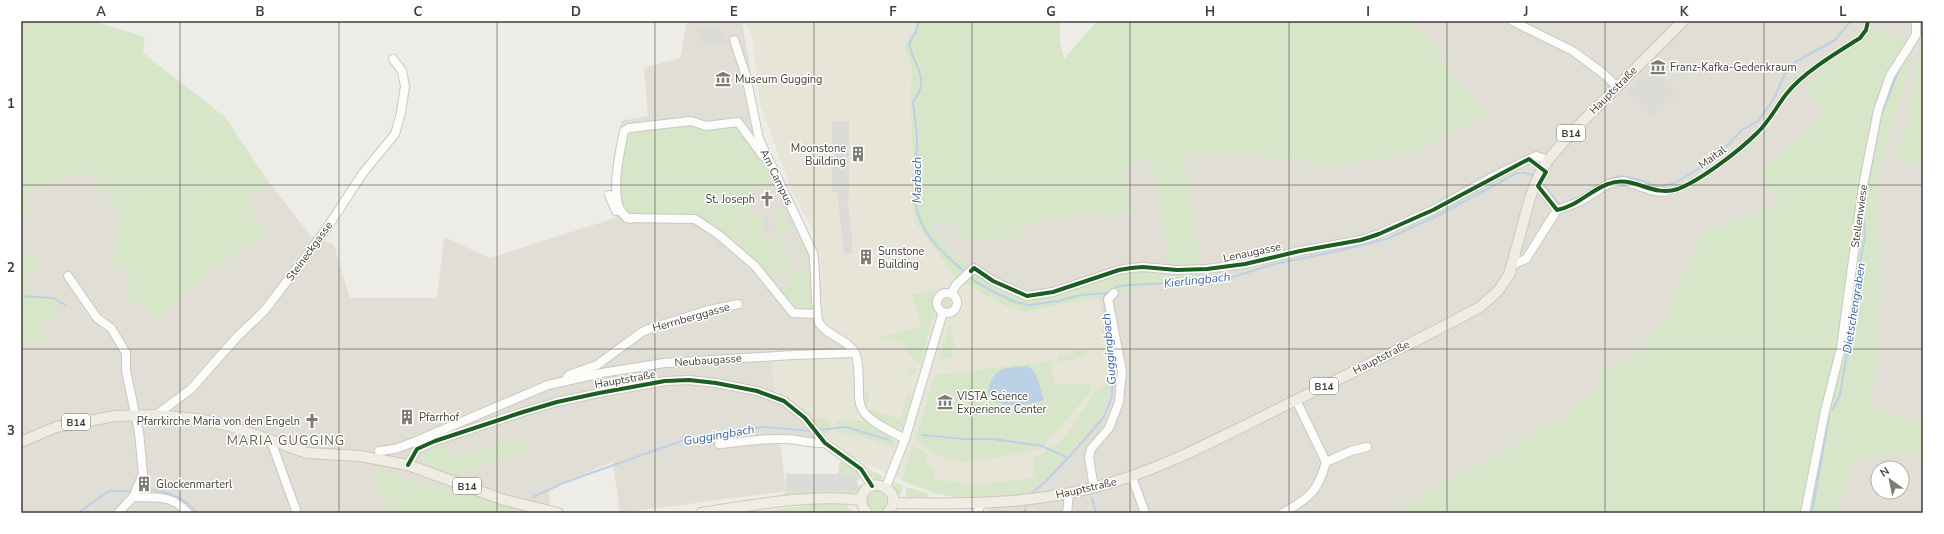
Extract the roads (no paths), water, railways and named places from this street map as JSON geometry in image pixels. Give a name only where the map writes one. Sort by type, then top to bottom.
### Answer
[{"type":"main road","name":"Hauptstraße","points":[[893,503],[979,509],[1094,488],[1132,477],[1188,454],[1480,307],[1498,292],[1509,274],[1523,220],[1537,180],[1548,160],[1571,132],[1683,21]]},
{"type":"main road","name":"B14","points":[[21,442],[56,427],[115,416],[156,415],[198,419],[230,426],[307,453],[360,456],[408,465],[526,510],[558,513]]},
{"type":"main road","points":[[867,513],[864,510],[861,500],[863,494],[872,486],[881,485],[886,487],[891,492],[893,503],[887,513]]},
{"type":"main road","points":[[701,513],[783,500],[861,500]]},
{"type":"street","points":[[1512,21],[1567,47],[1605,75],[1617,87]]},
{"type":"street","name":"Stellenwiese","points":[[1805,513],[1825,411],[1841,348],[1863,186],[1878,110],[1890,76],[1916,35],[1916,21]]},
{"type":"street","name":"Am Campus","points":[[734,40],[746,76],[757,133],[813,253],[815,264],[817,314]]},
{"type":"street","name":"Steineckgasse","points":[[156,415],[191,389],[236,338],[266,310],[325,231],[363,173],[395,134],[401,113],[405,86],[402,71],[393,59]]},
{"type":"street","points":[[631,219],[623,215],[618,205],[616,190],[619,157],[624,131],[629,128],[691,121],[706,126],[738,122],[775,173]]},
{"type":"street","name":"Lenaugasse","points":[[951,294],[974,268],[993,281],[1026,296],[1053,292],[1119,270],[1143,267],[1177,270],[1207,269],[1245,264],[1292,252],[1361,240],[1379,234],[1433,210],[1500,173],[1536,156],[1548,160]]},
{"type":"street","points":[[1537,180],[1557,210]]},
{"type":"street","points":[[1512,265],[1526,259],[1557,210],[1579,202],[1608,184],[1624,181],[1654,191],[1665,192]]},
{"type":"street","points":[[609,195],[618,213],[631,219],[695,219],[719,235],[755,266],[793,312],[817,314],[820,324],[850,346],[856,356],[860,404],[868,417],[905,439]]},
{"type":"street","points":[[68,276],[97,318],[111,328],[126,353],[126,372],[135,415],[144,474],[135,493],[118,513]]},
{"type":"street","points":[[1094,488],[1089,457],[1091,449],[1109,428],[1119,402],[1122,371],[1108,299],[1114,293]]},
{"type":"street","points":[[944,294],[951,294],[957,300],[957,307],[951,313],[943,312],[937,305],[938,299],[944,294]]},
{"type":"street","name":"Herrnberggasse","points":[[564,381],[569,375],[596,365],[642,332],[705,311],[738,304]]},
{"type":"street","points":[[886,487],[905,439],[943,312]]},
{"type":"street","name":"Neubaugasse","points":[[416,445],[529,392],[564,381],[602,373],[664,363],[792,355],[856,356]]},
{"type":"street","name":"Hauptstraße","points":[[416,445],[435,441],[557,402],[665,381],[689,380],[716,383],[772,395],[784,401],[798,410],[825,443],[861,469],[872,486]]},
{"type":"street","points":[[1282,513],[1310,496],[1321,479],[1326,462],[1296,400]]},
{"type":"street","points":[[719,444],[773,439],[793,439],[816,444],[825,443]]},
{"type":"street","points":[[271,441],[297,513]]},
{"type":"street","points":[[379,451],[416,445]]},
{"type":"street","points":[[408,465],[416,445]]},
{"type":"street","points":[[1326,462],[1350,451],[1367,448]]},
{"type":"street","points":[[1132,477],[1145,513]]},
{"type":"street","points":[[135,493],[168,498],[180,504],[188,513]]},
{"type":"street","points":[[1067,513],[1069,493]]},
{"type":"water","points":[[1028,366],[1036,376],[1044,400],[1033,403],[1011,405],[998,403],[989,396],[988,392],[990,384],[993,377],[997,373],[1007,368]]},
{"type":"waterway","name":"Marbach","points":[[919,21],[916,32],[909,44],[920,73],[921,80],[921,86],[913,102],[917,132],[914,186],[917,212],[921,222],[933,241],[965,272]]},
{"type":"waterway","name":"Kierlingbach","points":[[1572,201],[1607,180],[1621,176],[1660,186],[1675,183],[1698,169],[1726,147],[1742,130],[1758,121],[1773,100],[1785,74],[1795,62],[1835,40],[1851,21]]},
{"type":"waterway","name":"Dietschengraben","points":[[1868,184],[1880,118],[1899,69]]},
{"type":"waterway","name":"Kierlingbach","points":[[969,275],[976,282],[996,293],[1015,302],[1029,305],[1059,301],[1080,295],[1107,293],[1116,287],[1127,285],[1173,283],[1192,280],[1205,281],[1233,277],[1274,264],[1387,239],[1439,215],[1517,173],[1525,173],[1535,176]]},
{"type":"waterway","name":"Kierlingbach","points":[[1540,180],[1559,204],[1564,204]]},
{"type":"waterway","name":"Dietschengraben","points":[[1866,194],[1868,186]]},
{"type":"waterway","name":"Dietschengraben","points":[[1833,409],[1840,395],[1855,306],[1859,267],[1865,237],[1863,210]]},
{"type":"waterway","name":"Guggingbach","points":[[923,435],[964,439],[993,439],[1042,446],[1068,458],[1104,417],[1112,397],[1113,369],[1108,348],[1109,328],[1104,298],[1107,293]]},
{"type":"waterway","points":[[21,296],[53,298],[65,305]]},
{"type":"waterway","name":"Dietschengraben","points":[[1812,513],[1829,416]]},
{"type":"waterway","name":"Guggingbach","points":[[533,497],[563,483],[690,438],[764,427],[811,431]]},
{"type":"waterway","name":"Guggingbach","points":[[818,430],[846,427],[889,440]]},
{"type":"waterway","points":[[1031,496],[1034,491],[1068,458]]},
{"type":"waterway","name":"Guggingbach","points":[[138,490],[155,490],[178,497],[197,513]]},
{"type":"waterway","name":"Guggingbach","points":[[78,513],[109,491],[134,491]]},
{"type":"waterway","name":"Dietschengraben","points":[[1092,498],[1096,513]]},
{"type":"waterway","points":[[1024,513],[1027,503]]},
{"type":"place","name":"Franz-Kafka-Gedenkraum","points":[[1658,67]]},
{"type":"place","name":"Museum Gugging","points":[[723,79]]},
{"type":"place","name":"Moonstone Building","points":[[858,154]]},
{"type":"place","name":"St. Joseph","points":[[767,199]]},
{"type":"place","name":"Sunstone Building","points":[[866,257]]},
{"type":"place","name":"VISTA Science Experience Center","points":[[945,402]]},
{"type":"place","name":"Pfarrhof","points":[[407,417]]},
{"type":"place","name":"Pfarrkirche Maria von den Engeln","points":[[312,421]]},
{"type":"place","name":"Glockenmarterl","points":[[144,484]]},
{"type":"district","name":"MARIA GUGGING","points":[[286,440]]}]
